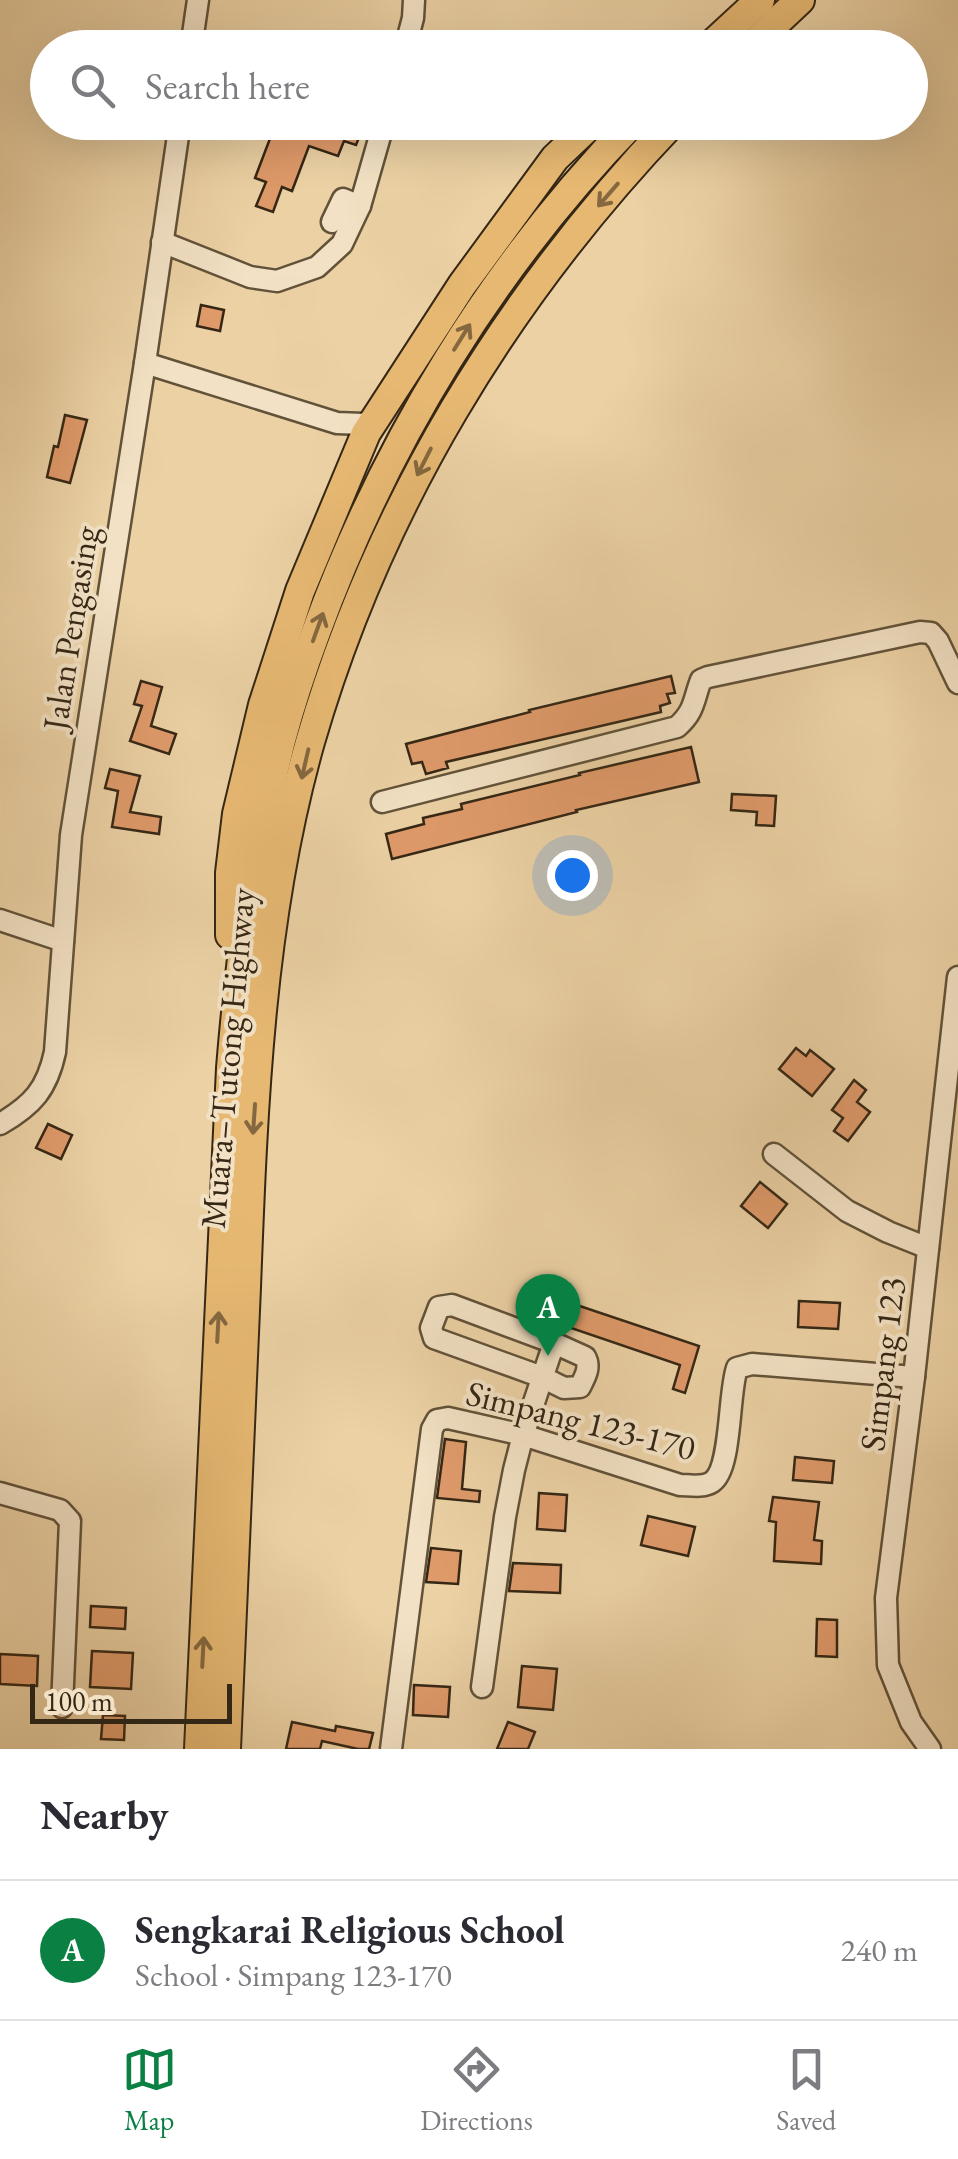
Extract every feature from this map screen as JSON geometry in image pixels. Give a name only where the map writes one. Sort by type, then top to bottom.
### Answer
[{"type":"highway","points":[[728,30],[760,0]]},
{"type":"highway","points":[[769,30],[800,0]]},
{"type":"highway","points":[[240,965],[230,933],[230,873],[237,814],[263,705],[300,591],[375,419],[462,285],[555,158],[574,140]]},
{"type":"highway","name":"Muara–Tutong Highway","points":[[199,1749],[226,1153],[240,965],[258,848],[282,738],[332,588],[414,414],[470,325],[553,210],[617,140]]},
{"type":"highway","name":"Muara–Tutong Highway","points":[[226,1749],[250,1176],[265,978],[278,890],[309,745],[360,597],[442,427],[495,342],[576,231],[656,140]]},
{"type":"street","points":[[194,30],[198,0]]},
{"type":"street","points":[[410,30],[414,0]]},
{"type":"street","name":"Jalan Pengasing","points":[[0,1124],[21,1112],[44,1086],[55,1052],[70,835],[177,140]]},
{"type":"street","points":[[162,242],[250,277],[277,280],[317,266],[342,244],[360,206],[379,140]]},
{"type":"street","points":[[332,222],[342,199],[360,206]]},
{"type":"street","points":[[145,363],[337,422],[363,424],[375,419]]},
{"type":"street","points":[[337,422],[359,450]]},
{"type":"street","points":[[382,802],[677,728],[695,704],[701,680],[708,676],[920,632],[932,633],[938,641],[958,684]]},
{"type":"street","points":[[0,920],[63,940]]},
{"type":"street","name":"Simpang 123","points":[[930,1749],[911,1722],[888,1665],[886,1598],[958,977]]},
{"type":"street","points":[[774,1154],[846,1211],[928,1248]]},
{"type":"street","points":[[452,1305],[554,1343],[586,1357],[588,1367],[580,1387],[564,1388],[434,1338],[431,1328],[439,1307],[452,1305]]},
{"type":"street","points":[[482,1687],[504,1517],[523,1435],[554,1343]]},
{"type":"street","name":"Simpang 123-170","points":[[391,1749],[432,1429],[437,1420],[448,1418],[523,1435],[664,1480],[698,1486],[712,1482],[722,1469],[737,1368],[752,1364],[914,1376]]},
{"type":"street","points":[[0,1494],[60,1510],[70,1521],[62,1707]]},
{"type":"building","points":[[269,140],[358,140],[356,145],[344,141],[338,156],[309,146],[292,191],[282,187],[273,212],[256,206],[266,182],[255,178]]},
{"type":"building","points":[[201,305],[224,310],[220,331],[197,326]]},
{"type":"building","points":[[65,415],[87,420],[70,483],[47,477]]},
{"type":"building","points":[[671,676],[675,693],[667,694],[670,703],[660,706],[661,712],[446,762],[448,768],[426,774],[422,762],[412,764],[406,744],[529,710]]},
{"type":"building","points":[[141,681],[162,687],[151,726],[176,734],[169,754],[130,741],[142,706],[134,704]]},
{"type":"building","points":[[691,747],[699,782],[392,859],[386,834],[424,824],[423,818],[462,809],[461,804]]},
{"type":"building","points":[[110,769],[140,776],[130,812],[161,817],[159,834],[112,827],[118,791],[105,788]]},
{"type":"building","points":[[732,794],[776,796],[774,826],[756,825],[757,812],[731,810]]},
{"type":"building","points":[[796,1048],[806,1056],[810,1050],[834,1069],[812,1096],[779,1069]]},
{"type":"building","points":[[854,1080],[866,1090],[857,1102],[870,1112],[848,1141],[834,1131],[843,1118],[832,1110]]},
{"type":"building","points":[[48,1124],[72,1135],[61,1159],[36,1148]]},
{"type":"building","points":[[760,1182],[787,1204],[768,1228],[741,1206]]},
{"type":"building","points":[[538,1292],[699,1346],[685,1393],[673,1389],[680,1365],[530,1314]]},
{"type":"building","points":[[799,1301],[840,1303],[838,1329],[798,1327]]},
{"type":"building","points":[[445,1439],[466,1442],[462,1489],[480,1491],[479,1502],[437,1498]]},
{"type":"building","points":[[795,1457],[834,1461],[832,1483],[793,1480]]},
{"type":"building","points":[[539,1493],[567,1495],[565,1531],[537,1529]]},
{"type":"building","points":[[773,1497],[819,1502],[814,1540],[822,1541],[821,1564],[774,1561],[776,1522],[769,1521]]},
{"type":"building","points":[[648,1516],[695,1527],[688,1556],[641,1545]]},
{"type":"building","points":[[431,1548],[461,1551],[458,1584],[426,1582]]},
{"type":"building","points":[[513,1563],[561,1565],[560,1593],[509,1591]]},
{"type":"building","points":[[91,1606],[126,1608],[125,1629],[90,1627]]},
{"type":"building","points":[[817,1619],[837,1620],[837,1657],[816,1656]]},
{"type":"building","points":[[92,1651],[133,1653],[131,1689],[90,1687]]},
{"type":"building","points":[[0,1654],[38,1656],[37,1686],[0,1684]]},
{"type":"building","points":[[522,1666],[557,1669],[553,1710],[518,1707]]},
{"type":"building","points":[[414,1685],[450,1687],[448,1717],[413,1715]]},
{"type":"building","points":[[103,1715],[125,1716],[124,1740],[101,1739]]},
{"type":"building","points":[[292,1722],[335,1731],[336,1726],[373,1733],[369,1749],[322,1741],[320,1749],[286,1749]]},
{"type":"building","points":[[508,1722],[535,1732],[528,1749],[497,1749]]},
{"type":"place","name":"Sengkarai Religious School","points":[[548,1356]]}]
